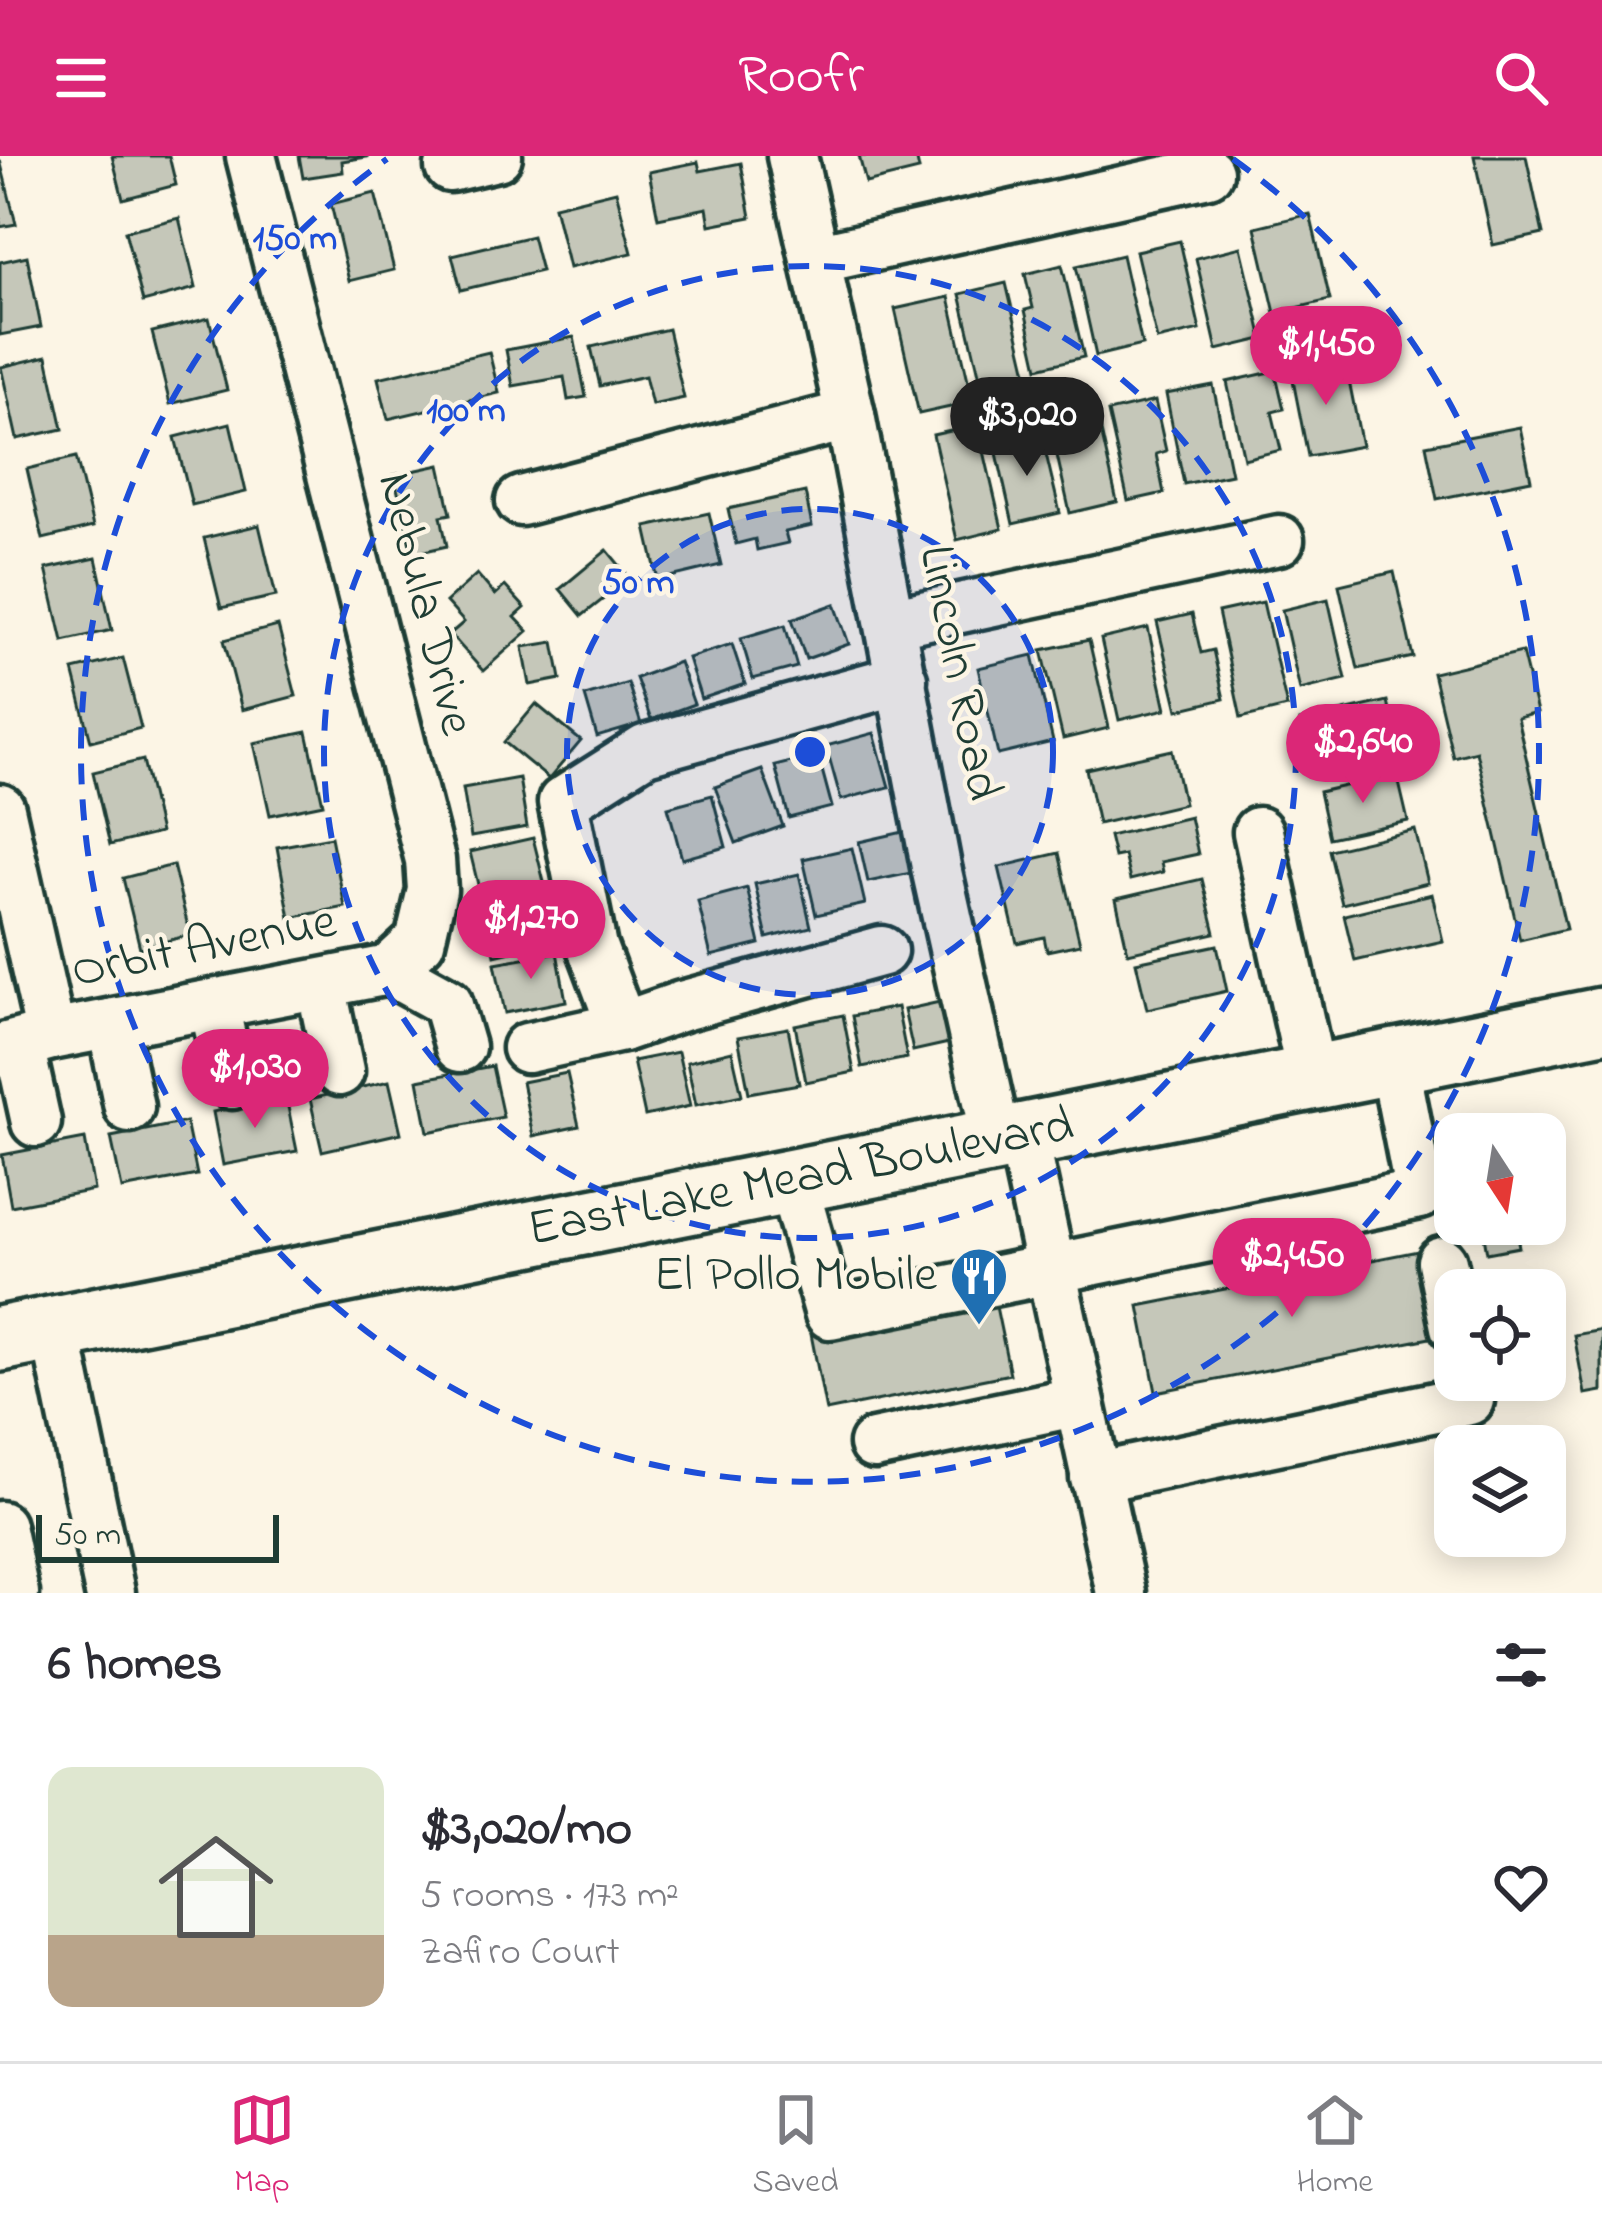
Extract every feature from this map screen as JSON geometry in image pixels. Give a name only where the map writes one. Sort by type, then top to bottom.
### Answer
[{"type":"main road","name":"East Lake Mead Boulevard","points":[[27,1333],[1602,1020]]},
{"type":"street","name":"Nebula Drive","points":[[251,156],[430,860],[432,890],[405,956]]},
{"type":"street","points":[[450,167],[497,156]]},
{"type":"street","name":"Lincoln Road","points":[[792,156],[850,415],[937,872],[1051,1270],[1121,1593]]},
{"type":"street","points":[[816,259],[1208,172]]},
{"type":"street","points":[[521,501],[850,415]]},
{"type":"street","points":[[890,622],[1279,540]]},
{"type":"street","points":[[622,1028],[592,947],[563,802],[645,750],[902,679]]},
{"type":"street","points":[[0,809],[36,1122]]},
{"type":"street","points":[[1258,832],[1312,1078]]},
{"type":"street","points":[[527,1048],[622,1028],[682,1006],[882,951]]},
{"type":"street","name":"Orbit Avenue","points":[[24,1043],[321,985],[405,956]]},
{"type":"street","points":[[405,956],[447,1003],[460,1047]]},
{"type":"street","points":[[321,985],[339,1071]]},
{"type":"street","points":[[214,1006],[232,1084]]},
{"type":"street","points":[[112,1025],[129,1107]]},
{"type":"street","points":[[792,1181],[830,1314],[1051,1270],[1420,1194],[1394,1061]]},
{"type":"street","points":[[1442,1262],[1443,1269]]},
{"type":"street","points":[[27,1333],[110,1593]]},
{"type":"street","points":[[874,1444],[1079,1401]]},
{"type":"street","points":[[1095,1478],[1464,1401]]},
{"type":"street","points":[[0,1526],[14,1593]]},
{"type":"building","points":[[112,156],[169,156],[176,185],[123,199]]},
{"type":"building","points":[[299,156],[367,157],[342,161],[343,172],[303,178]]},
{"type":"building","points":[[859,156],[916,156],[919,170],[866,183]]},
{"type":"building","points":[[1474,156],[1526,156],[1543,234],[1493,245]]},
{"type":"building","points":[[0,160],[16,224],[0,227]]},
{"type":"building","points":[[698,162],[700,171],[741,163],[751,217],[710,225],[707,208],[658,218],[649,172]]},
{"type":"building","points":[[616,191],[632,253],[569,268],[554,206]]},
{"type":"building","points":[[375,193],[394,270],[349,281],[331,204]]},
{"type":"building","points":[[1310,214],[1330,300],[1275,313],[1255,227]]},
{"type":"building","points":[[179,218],[196,288],[143,302],[125,231]]},
{"type":"building","points":[[532,236],[541,271],[461,290],[452,255]]},
{"type":"building","points":[[1180,241],[1200,330],[1157,340],[1136,251]]},
{"type":"building","points":[[1241,247],[1263,339],[1217,350],[1196,258]]},
{"type":"building","points":[[1122,255],[1142,345],[1096,356],[1076,266]]},
{"type":"building","points":[[27,256],[41,327],[0,335],[0,262]]},
{"type":"building","points":[[1062,265],[1084,357],[1038,368],[1025,310],[1033,308],[1025,274]]},
{"type":"building","points":[[1006,283],[1030,385],[984,395],[960,294]]},
{"type":"building","points":[[949,297],[973,402],[919,414],[895,309]]},
{"type":"building","points":[[209,318],[227,390],[170,404],[152,332]]},
{"type":"building","points":[[668,329],[684,398],[652,405],[645,376],[600,386],[591,347]]},
{"type":"building","points":[[574,337],[586,397],[568,400],[564,377],[513,386],[506,350]]},
{"type":"building","points":[[489,352],[499,393],[388,419],[378,378]]},
{"type":"building","points":[[47,356],[63,429],[17,439],[1,367]]},
{"type":"building","points":[[1345,360],[1362,446],[1308,456],[1291,370]]},
{"type":"building","points":[[1275,371],[1284,409],[1272,412],[1281,450],[1244,459],[1227,382]]},
{"type":"building","points":[[1213,385],[1231,474],[1184,484],[1166,394]]},
{"type":"building","points":[[1094,400],[1117,502],[1070,513],[1047,411]]},
{"type":"building","points":[[1155,401],[1166,451],[1156,454],[1164,493],[1128,501],[1108,412]]},
{"type":"building","points":[[230,423],[246,492],[192,505],[175,437]]},
{"type":"building","points":[[978,425],[1002,529],[957,540],[933,435]]},
{"type":"building","points":[[1520,427],[1531,480],[1437,499],[1426,445]]},
{"type":"building","points":[[1041,433],[1060,513],[1013,524],[995,444]]},
{"type":"building","points":[[76,457],[93,527],[43,539],[27,469]]},
{"type":"building","points":[[440,465],[451,514],[441,516],[447,546],[412,554],[394,475]]},
{"type":"building","points":[[805,492],[812,526],[785,532],[788,543],[757,550],[755,539],[736,544],[728,509]]},
{"type":"building","points":[[709,513],[721,565],[658,580],[646,527]]},
{"type":"building","points":[[259,525],[276,596],[221,608],[204,538]]},
{"type":"building","points":[[607,550],[630,578],[582,616],[560,589]]},
{"type":"building","points":[[96,558],[112,630],[63,641],[46,569]]},
{"type":"building","points":[[1394,572],[1413,657],[1358,669],[1339,585]]},
{"type":"building","points":[[477,574],[495,595],[505,586],[525,608],[515,617],[528,631],[483,671],[450,634],[464,622],[446,602]]},
{"type":"building","points":[[1328,599],[1346,679],[1300,690],[1282,610]]},
{"type":"building","points":[[1263,602],[1287,707],[1241,718],[1218,612]]},
{"type":"building","points":[[835,604],[849,644],[806,659],[792,619]]},
{"type":"building","points":[[1192,614],[1201,653],[1213,650],[1224,699],[1178,710],[1157,622]]},
{"type":"building","points":[[785,625],[797,667],[753,679],[741,638]]},
{"type":"building","points":[[278,626],[296,696],[242,710],[224,640]]},
{"type":"building","points":[[1148,628],[1166,709],[1119,720],[1101,639]]},
{"type":"building","points":[[1089,640],[1109,728],[1063,739],[1042,650]]},
{"type":"building","points":[[554,642],[561,679],[530,685],[523,647]]},
{"type":"building","points":[[732,644],[745,684],[701,699],[688,658]]},
{"type":"building","points":[[1522,652],[1537,713],[1517,718],[1566,929],[1520,940],[1476,751],[1453,757],[1433,673]]},
{"type":"building","points":[[1033,655],[1053,742],[998,755],[978,668]]},
{"type":"building","points":[[123,658],[141,728],[91,741],[73,670]]},
{"type":"building","points":[[679,662],[694,704],[651,720],[636,678]]},
{"type":"building","points":[[628,683],[641,724],[597,737],[585,696]]},
{"type":"building","points":[[1387,701],[1398,749],[1311,770],[1300,721]]},
{"type":"building","points":[[536,704],[581,741],[549,779],[504,742]]},
{"type":"building","points":[[307,732],[323,804],[270,815],[254,743]]},
{"type":"building","points":[[874,733],[889,787],[841,800],[826,746]]},
{"type":"building","points":[[1172,750],[1184,804],[1098,824],[1086,769]]},
{"type":"building","points":[[818,755],[832,807],[789,818],[775,766]]},
{"type":"building","points":[[143,760],[160,833],[110,845],[93,772]]},
{"type":"building","points":[[762,770],[783,826],[736,843],[715,787]]},
{"type":"building","points":[[1397,774],[1408,821],[1329,838],[1319,792]]},
{"type":"building","points":[[519,778],[527,827],[471,837],[463,788]]},
{"type":"building","points":[[712,795],[726,847],[682,859],[668,807]]},
{"type":"building","points":[[1190,817],[1198,854],[1161,862],[1163,872],[1130,880],[1124,855],[1114,857],[1109,836]]},
{"type":"building","points":[[1415,830],[1428,883],[1342,904],[1329,850]]},
{"type":"building","points":[[903,832],[911,873],[868,882],[859,842]]},
{"type":"building","points":[[331,837],[345,907],[290,918],[277,847]]},
{"type":"building","points":[[533,838],[545,886],[482,901],[470,852]]},
{"type":"building","points":[[852,848],[865,904],[816,915],[803,859]]},
{"type":"building","points":[[1059,853],[1080,944],[1047,951],[1044,937],[1017,943],[999,867]]},
{"type":"building","points":[[173,865],[190,935],[140,948],[123,878]]},
{"type":"building","points":[[799,874],[811,927],[767,938],[755,884]]},
{"type":"building","points":[[1202,879],[1215,933],[1128,953],[1116,899]]},
{"type":"building","points":[[747,888],[760,944],[711,956],[698,901]]},
{"type":"building","points":[[1432,894],[1443,941],[1355,961],[1344,915]]},
{"type":"building","points":[[545,896],[556,940],[495,955],[485,910]]},
{"type":"building","points":[[1217,945],[1227,991],[1147,1009],[1136,962]]},
{"type":"building","points":[[557,952],[566,1001],[505,1013],[495,963]]},
{"type":"building","points":[[944,1001],[953,1042],[913,1051],[904,1010]]},
{"type":"building","points":[[897,1007],[907,1058],[862,1067],[852,1016]]},
{"type":"building","points":[[843,1015],[854,1072],[806,1082],[795,1025]]},
{"type":"building","points":[[788,1028],[799,1084],[749,1093],[738,1037]]},
{"type":"building","points":[[732,1051],[742,1095],[696,1105],[687,1062]]},
{"type":"building","points":[[678,1052],[690,1106],[645,1116],[633,1061]]},
{"type":"building","points":[[492,1066],[503,1117],[428,1132],[418,1080]]},
{"type":"building","points":[[567,1073],[579,1126],[533,1136],[522,1082]]},
{"type":"building","points":[[389,1081],[401,1133],[322,1151],[310,1099]]},
{"type":"building","points":[[286,1097],[297,1151],[223,1165],[213,1112]]},
{"type":"building","points":[[186,1122],[197,1175],[122,1189],[111,1137]]},
{"type":"building","points":[[85,1139],[94,1190],[11,1206],[2,1155]]},
{"type":"building","points":[[1486,1245],[1519,1245],[1519,1247],[1487,1253]]},
{"type":"building","points":[[1428,1249],[1434,1279],[1434,1337],[1156,1392],[1139,1306]]},
{"type":"building","points":[[993,1292],[1010,1374],[826,1411],[810,1329]]},
{"type":"building","points":[[1602,1330],[1602,1391],[1585,1394],[1574,1335]]},
{"type":"place","name":"El Pollo Mobile","points":[[979,1327]]}]
